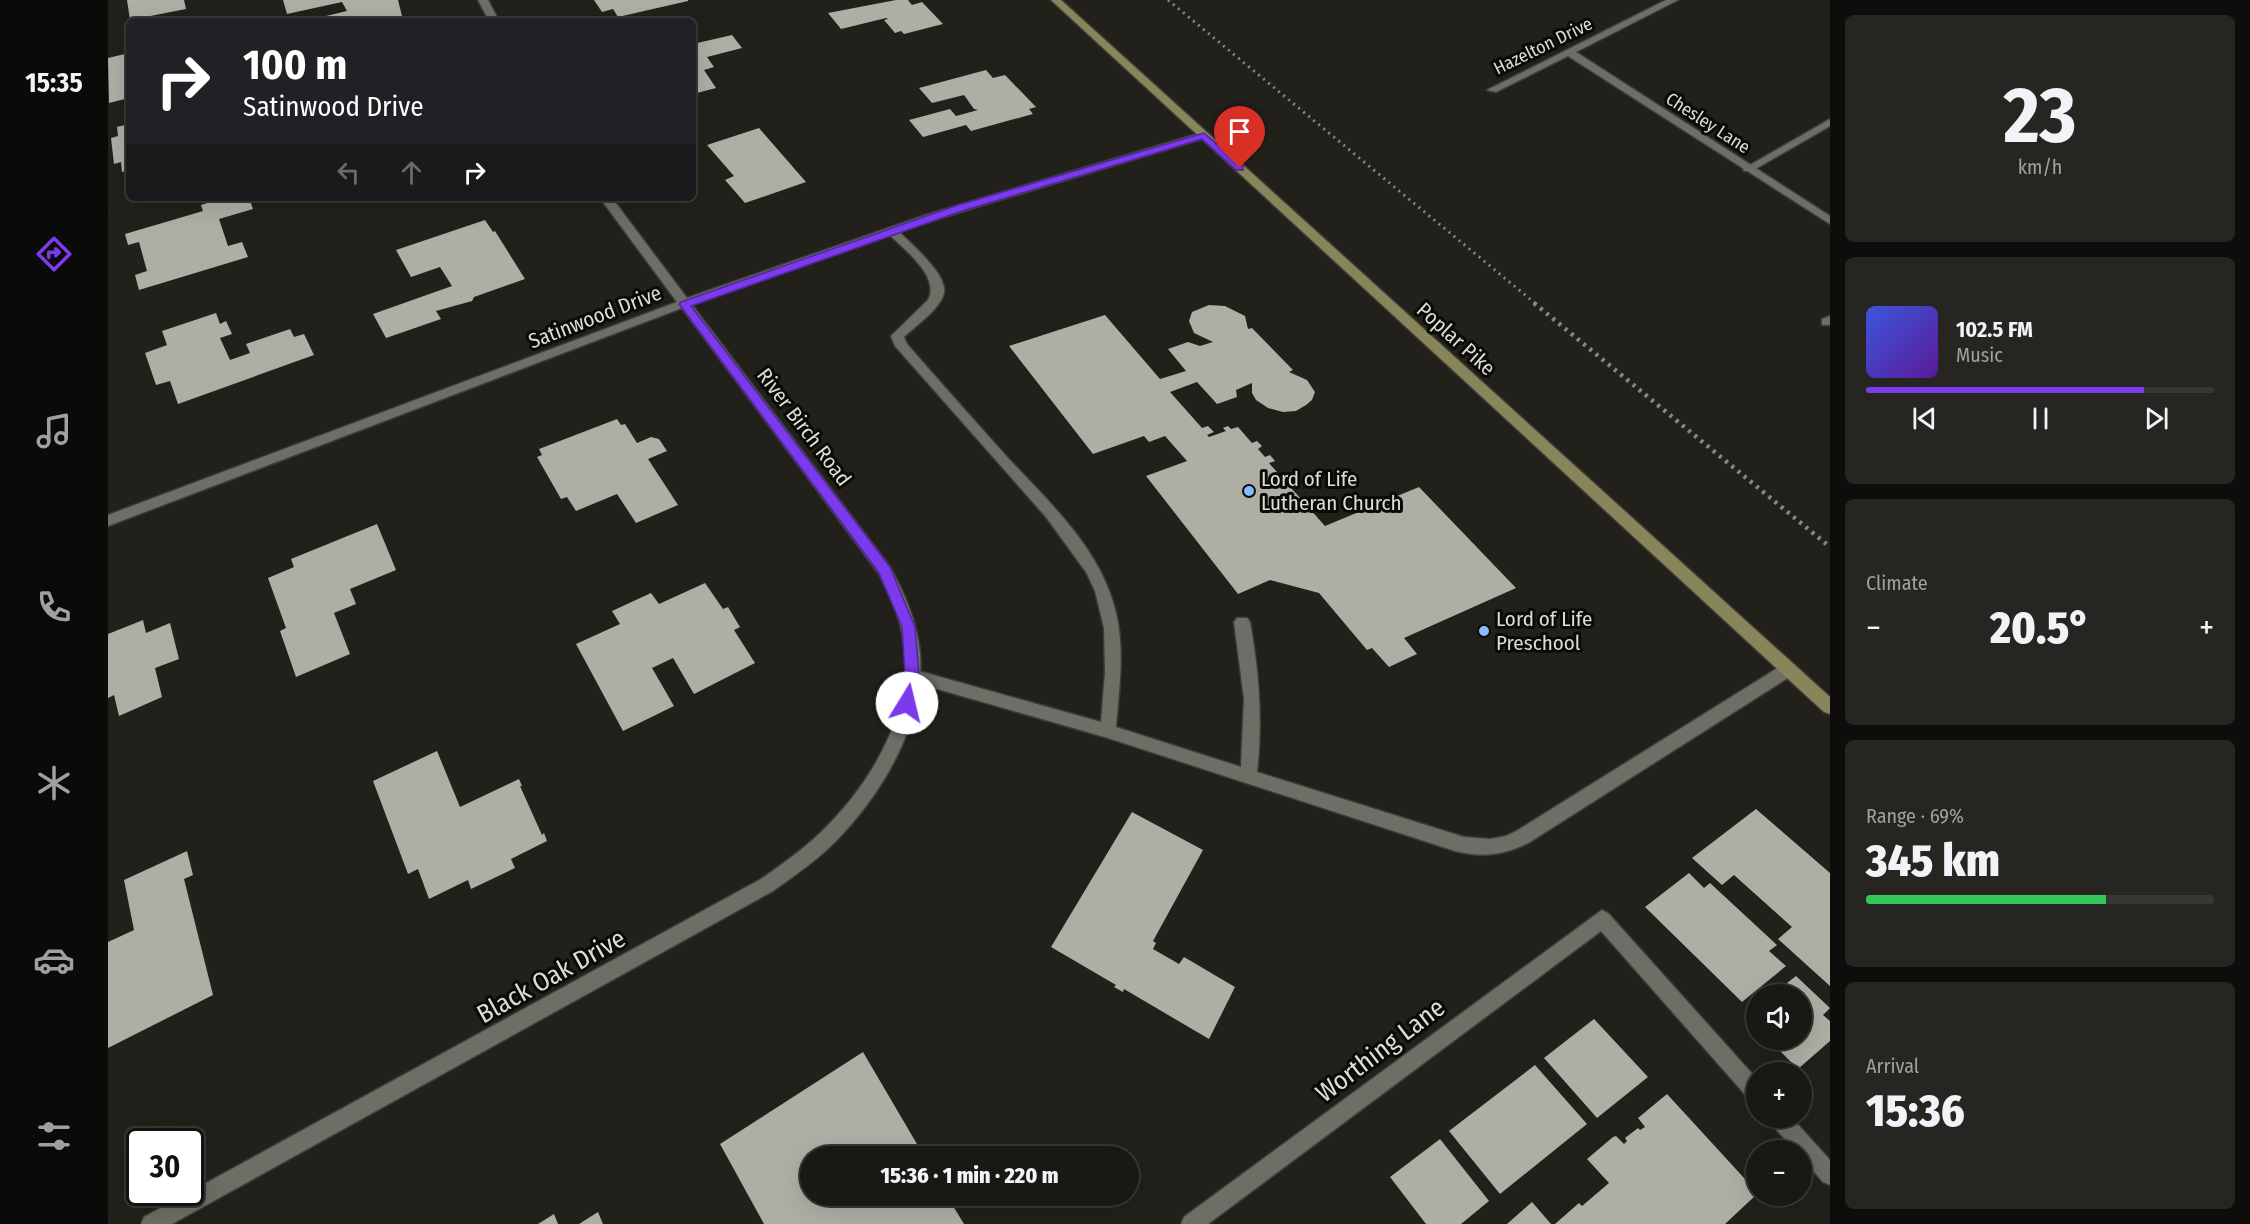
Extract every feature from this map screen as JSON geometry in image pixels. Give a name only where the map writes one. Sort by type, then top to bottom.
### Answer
[{"type":"main road","name":"Poplar Pike","points":[[1056,0],[1830,706]]},
{"type":"street","points":[[483,0],[492,18]]},
{"type":"street","name":"Hazelton Drive","points":[[1492,90],[1673,0]]},
{"type":"street","name":"Chesley Lane","points":[[1569,52],[1830,221]]},
{"type":"street","points":[[1748,169],[1830,122]]},
{"type":"street","name":"Satinwood Drive","points":[[108,521],[684,304],[891,230],[1204,135]]},
{"type":"street","name":"River Birch Road","points":[[608,201],[885,571],[909,627],[912,675],[907,703]]},
{"type":"street","points":[[891,230],[931,271],[938,283],[938,293],[933,302],[897,336],[901,346],[1062,527],[1098,582],[1108,613],[1112,636],[1113,662],[1108,731]]},
{"type":"street","points":[[1242,622],[1250,659],[1254,704],[1248,776]]},
{"type":"street","points":[[912,675],[1108,731],[1455,843],[1474,848],[1493,849],[1517,840],[1789,669]]},
{"type":"street","name":"Black Oak Drive","points":[[151,1224],[767,885],[805,858],[835,831],[862,797],[889,752],[898,733],[907,703]]},
{"type":"street","name":"Worthing Lane","points":[[1191,1224],[1602,919],[1746,1081]]},
{"type":"street","points":[[1788,1128],[1830,1174]]},
{"type":"building","points":[[127,0],[184,0],[186,9],[130,18]]},
{"type":"building","points":[[283,0],[398,0],[402,16],[327,18],[326,16],[347,11],[342,2],[287,14]]},
{"type":"building","points":[[594,0],[688,1],[618,17],[613,9],[602,12]]},
{"type":"building","points":[[896,0],[908,0],[912,5],[922,2],[943,24],[904,34],[901,31],[895,33],[884,20],[888,19],[886,18],[841,29],[828,13]]},
{"type":"building","points":[[732,35],[742,48],[707,57],[714,67],[704,70],[716,88],[696,93],[696,43]]},
{"type":"building","points":[[126,54],[126,99],[109,103],[108,58]]},
{"type":"building","points":[[986,70],[993,78],[1005,75],[1036,107],[1029,109],[1033,114],[971,131],[966,125],[923,137],[909,120],[950,109],[956,116],[978,110],[974,109],[964,95],[932,103],[919,88]]},
{"type":"building","points":[[126,125],[126,171],[122,172],[121,162],[114,164],[111,138],[118,136],[117,127]]},
{"type":"building","points":[[759,128],[806,182],[745,203],[725,180],[734,176],[707,145]]},
{"type":"building","points":[[214,201],[250,201],[253,209],[219,219],[228,246],[242,242],[248,257],[139,290],[135,275],[147,271],[139,242],[128,245],[125,234],[203,211],[201,205]]},
{"type":"building","points":[[485,220],[493,232],[495,231],[525,279],[474,297],[472,301],[436,311],[441,319],[386,338],[373,314],[452,286],[440,267],[411,277],[396,250]]},
{"type":"building","points":[[1209,305],[1225,306],[1245,316],[1248,329],[1252,328],[1293,370],[1289,372],[1307,380],[1315,392],[1312,400],[1306,405],[1296,411],[1283,412],[1268,408],[1256,400],[1252,393],[1252,383],[1236,390],[1237,397],[1217,404],[1197,382],[1170,392],[1202,428],[1208,426],[1214,432],[1207,435],[1209,437],[1226,431],[1223,428],[1228,426],[1231,429],[1238,427],[1252,443],[1257,441],[1262,446],[1258,449],[1265,457],[1270,455],[1275,461],[1269,463],[1325,526],[1419,487],[1516,588],[1404,638],[1417,654],[1389,667],[1372,648],[1367,650],[1319,593],[1270,580],[1238,594],[1146,476],[1187,461],[1165,436],[1149,442],[1144,436],[1093,454],[1009,346],[1105,315],[1160,379],[1186,371],[1168,349],[1188,342],[1200,346],[1213,342],[1194,333],[1189,321],[1192,312]]},
{"type":"building","points":[[216,313],[220,324],[226,321],[232,334],[220,338],[230,360],[250,353],[246,344],[290,329],[294,337],[304,334],[314,355],[178,404],[170,381],[156,385],[145,353],[167,345],[162,331]]},
{"type":"building","points":[[617,419],[621,425],[625,424],[637,443],[651,437],[659,439],[667,451],[648,459],[678,505],[636,523],[617,494],[576,511],[567,497],[561,499],[537,457],[542,455],[539,449]]},
{"type":"building","points":[[377,524],[396,570],[350,589],[356,604],[334,613],[350,654],[296,677],[280,631],[286,628],[268,578],[294,567],[291,559]]},
{"type":"building","points":[[705,583],[723,609],[728,607],[740,627],[734,630],[755,663],[694,694],[673,658],[652,668],[674,706],[623,731],[576,644],[620,624],[612,611],[651,593],[659,604]]},
{"type":"building","points":[[143,620],[146,633],[170,623],[179,659],[155,668],[162,697],[119,716],[114,695],[108,698],[108,634]]},
{"type":"building","points":[[437,751],[460,807],[519,779],[542,835],[544,833],[547,841],[511,859],[515,868],[471,889],[468,880],[429,899],[418,869],[408,874],[373,781]]},
{"type":"building","points":[[1756,809],[1830,873],[1830,986],[1778,939],[1792,927],[1734,875],[1722,885],[1692,858]]},
{"type":"building","points":[[1132,812],[1203,850],[1153,941],[1156,943],[1153,949],[1179,964],[1184,957],[1235,987],[1209,1039],[1124,989],[1123,992],[1114,987],[1116,985],[1051,947]]},
{"type":"building","points":[[187,851],[193,875],[184,879],[213,995],[108,1048],[108,942],[134,930],[124,880]]},
{"type":"building","points":[[1689,873],[1704,888],[1710,883],[1777,945],[1769,951],[1786,966],[1764,984],[1746,984],[1746,999],[1742,1002],[1645,907]]},
{"type":"building","points":[[1796,976],[1804,984],[1786,984]]},
{"type":"building","points":[[1812,991],[1830,1008],[1823,1015],[1830,1021],[1830,1041],[1806,1062],[1791,1062],[1779,1050],[1812,1050]]},
{"type":"building","points":[[1594,1019],[1648,1077],[1597,1118],[1544,1058]]},
{"type":"building","points":[[863,1052],[918,1146],[800,1146],[800,1206],[953,1206],[964,1224],[764,1224],[720,1144]]},
{"type":"building","points":[[1535,1065],[1587,1124],[1500,1194],[1449,1131]]},
{"type":"building","points":[[1667,1094],[1746,1180],[1746,1204],[1725,1224],[1555,1224],[1579,1203],[1582,1206],[1609,1183],[1587,1159],[1613,1137],[1616,1136],[1624,1144],[1627,1141],[1625,1138],[1638,1128],[1640,1130],[1645,1127],[1638,1118]]},
{"type":"building","points":[[1440,1139],[1489,1201],[1461,1224],[1426,1224],[1390,1177]]},
{"type":"building","points":[[1532,1202],[1551,1224],[1507,1224]]},
{"type":"building","points":[[598,1212],[603,1224],[579,1224]]},
{"type":"building","points":[[554,1214],[558,1224],[538,1224]]},
{"type":"railway","points":[[1168,0],[1536,304]]},
{"type":"railway","points":[[1534,303],[1830,547]]},
{"type":"place","name":"Lord of Life Lutheran Church","points":[[1249,491]]},
{"type":"place","name":"Lord of Life Preschool","points":[[1484,631]]},
{"type":"route","points":[[907,703],[912,675],[909,627],[885,571],[684,304],[958,208],[1204,135],[1240,168]]}]
